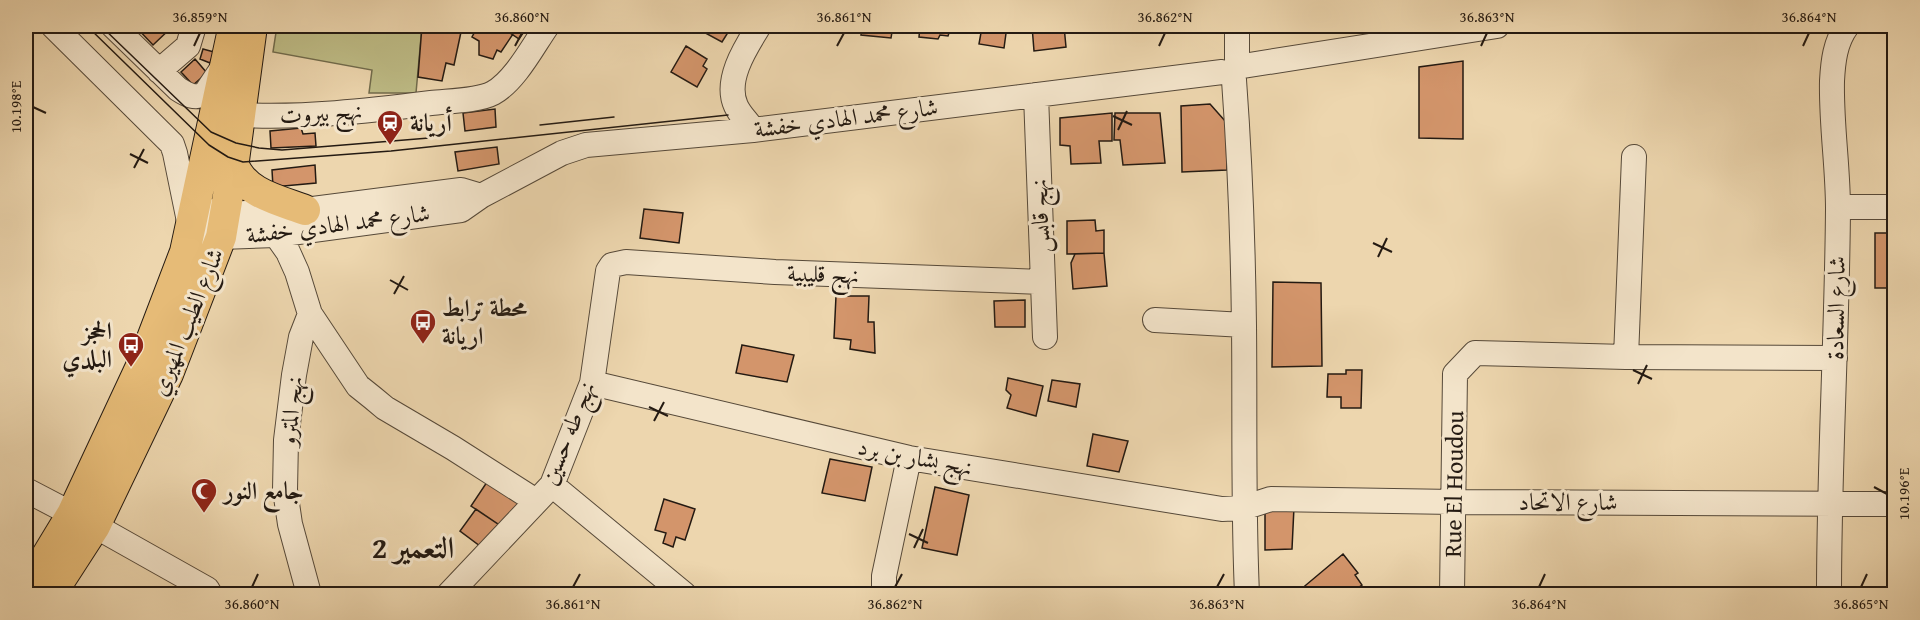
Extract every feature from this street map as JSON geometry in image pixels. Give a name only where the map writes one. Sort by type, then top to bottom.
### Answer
[{"type":"main road","name":"شارع الطيب المهيري","points":[[51,594],[83,520],[185,252],[233,26]]},
{"type":"main road","name":"شارع الطيب المهيري","points":[[26,590],[83,520],[168,374],[223,225],[252,26]]},
{"type":"main road","points":[[233,163],[241,179],[256,191],[305,210]]},
{"type":"street","points":[[53,26],[172,144],[193,220]]},
{"type":"street","points":[[113,26],[185,94],[200,97],[210,88],[227,60]]},
{"type":"street","points":[[159,70],[188,46],[194,26]]},
{"type":"street","name":"نهج بيروت","points":[[240,115],[335,115],[491,94],[509,80],[547,26]]},
{"type":"street","points":[[753,130],[736,107],[733,97],[738,64],[759,26]]},
{"type":"street","points":[[1237,26],[1234,69],[1239,149],[1244,325],[1243,508],[1247,594]]},
{"type":"street","name":"شارع محمد الهادي خفشة","points":[[193,220],[276,235],[460,210],[481,196],[562,153],[586,145],[753,130],[1036,95],[1234,69],[1497,26]]},
{"type":"street","name":"شارع السعادة","points":[[1829,594],[1829,503],[1838,207],[1832,82],[1835,52],[1840,35],[1847,26]]},
{"type":"street","name":"نهج قابس","points":[[1036,95],[1045,337]]},
{"type":"street","points":[[1634,157],[1626,357],[1835,358]]},
{"type":"street","name":"شارع محمد الهادي خفشة","points":[[223,225],[305,210],[462,190],[481,196]]},
{"type":"street","points":[[1838,207],[1894,207]]},
{"type":"street","points":[[276,235],[288,252],[297,272],[310,314],[358,386],[385,408],[453,448],[544,493],[684,594]]},
{"type":"street","name":"نهج قليبية","points":[[608,271],[612,265],[626,261],[775,272],[1042,282]]},
{"type":"street","name":"نهج طه حسين","points":[[449,594],[544,493],[592,383],[608,271]]},
{"type":"street","name":"نهج المترو","points":[[309,594],[290,524],[285,490],[286,440],[294,375],[301,337],[310,314]]},
{"type":"street","points":[[1155,320],[1244,325]]},
{"type":"street","name":"Rue El Houdou","points":[[1452,594],[1455,374],[1475,353],[1626,357]]},
{"type":"street","name":"نهج بشار بن برد","points":[[592,383],[909,458],[1200,506],[1222,509],[1243,508]]},
{"type":"street","points":[[884,594],[884,576],[909,458]]},
{"type":"street","points":[[26,490],[207,589],[210,594]]},
{"type":"street","name":"شارع الاتحاد","points":[[1243,508],[1271,499],[1894,504]]},
{"type":"shaded area","points":[[277,26],[422,26],[416,93],[369,93],[372,70],[273,52]]},
{"type":"building","points":[[135,26],[173,26],[153,45]]},
{"type":"building","points":[[422,26],[461,32],[454,65],[446,63],[442,81],[418,77]]},
{"type":"building","points":[[478,26],[500,26],[513,34],[501,52],[497,50],[493,59],[479,55],[479,41],[472,37]]},
{"type":"building","points":[[500,26],[528,26],[519,39]]},
{"type":"building","points":[[697,26],[732,26],[722,42],[696,28]]},
{"type":"building","points":[[862,26],[893,26],[891,38],[861,35]]},
{"type":"building","points":[[920,26],[957,26],[956,31],[950,30],[948,36],[940,35],[938,39],[919,37]]},
{"type":"building","points":[[1007,26],[1004,48],[979,44],[982,27]]},
{"type":"building","points":[[1032,26],[1064,26],[1066,47],[1034,51]]},
{"type":"building","points":[[686,46],[707,59],[703,66],[707,69],[697,87],[671,72]]},
{"type":"building","points":[[203,49],[214,52],[210,63],[200,59]]},
{"type":"building","points":[[195,59],[207,73],[193,85],[181,72]]},
{"type":"building","points":[[1463,61],[1463,139],[1419,138],[1419,67]]},
{"type":"building","points":[[1210,104],[1226,122],[1227,170],[1182,172],[1181,106]]},
{"type":"building","points":[[495,109],[496,127],[465,131],[463,113]]},
{"type":"building","points":[[1112,113],[1112,141],[1099,141],[1101,163],[1071,164],[1070,146],[1060,145],[1060,118]]},
{"type":"building","points":[[1115,113],[1160,113],[1165,163],[1123,165],[1120,140],[1114,140]]},
{"type":"building","points":[[301,128],[303,134],[315,133],[316,146],[271,148],[270,131]]},
{"type":"building","points":[[497,147],[499,164],[458,171],[455,152]]},
{"type":"building","points":[[315,165],[316,183],[273,187],[272,170]]},
{"type":"building","points":[[644,209],[683,213],[679,243],[640,238]]},
{"type":"building","points":[[1095,220],[1096,231],[1104,230],[1104,253],[1067,254],[1067,221]]},
{"type":"building","points":[[1875,233],[1894,233],[1894,288],[1875,288]]},
{"type":"building","points":[[1104,253],[1107,286],[1073,289],[1071,263],[1075,254]]},
{"type":"building","points":[[1273,282],[1321,283],[1322,366],[1272,367]]},
{"type":"building","points":[[836,296],[869,296],[868,322],[874,322],[875,353],[850,349],[851,340],[834,338]]},
{"type":"building","points":[[1025,300],[1025,327],[995,327],[994,301]]},
{"type":"building","points":[[742,345],[794,355],[787,382],[736,373]]},
{"type":"building","points":[[1346,370],[1362,370],[1361,408],[1341,408],[1341,397],[1327,397],[1328,374],[1346,374]]},
{"type":"building","points":[[1008,378],[1043,386],[1036,416],[1007,408],[1011,395],[1006,390]]},
{"type":"building","points":[[1052,380],[1080,384],[1076,407],[1048,401]]},
{"type":"building","points":[[1093,434],[1128,441],[1119,472],[1087,466]]},
{"type":"building","points":[[830,459],[872,467],[865,501],[822,493]]},
{"type":"building","points":[[489,479],[516,498],[523,512],[504,528],[471,506]]},
{"type":"building","points":[[935,487],[969,495],[957,555],[922,548]]},
{"type":"building","points":[[664,499],[695,509],[685,540],[676,537],[673,547],[663,543],[666,533],[655,530]]},
{"type":"building","points":[[1265,507],[1294,507],[1292,549],[1265,550]]},
{"type":"building","points":[[476,509],[504,528],[484,549],[460,531]]},
{"type":"building","points":[[1343,554],[1358,573],[1355,575],[1362,585],[1349,594],[1303,594],[1300,590]]},
{"type":"tram line","points":[[87,26],[209,145],[228,157],[243,162],[391,151],[728,115]]},
{"type":"tram line","points":[[101,26],[211,132],[236,143],[282,150],[429,138]]},
{"type":"tram line","points":[[540,125],[614,117]]},
{"type":"place","name":"أريانة","points":[[390,146]]},
{"type":"place","name":"محطة ترابط اريانة","points":[[423,345]]},
{"type":"place","name":"الحجز البلدي","points":[[131,368]]},
{"type":"place","name":"جامع النور","points":[[204,514]]},
{"type":"district","name":"التعمير 2","points":[[413,548]]}]
